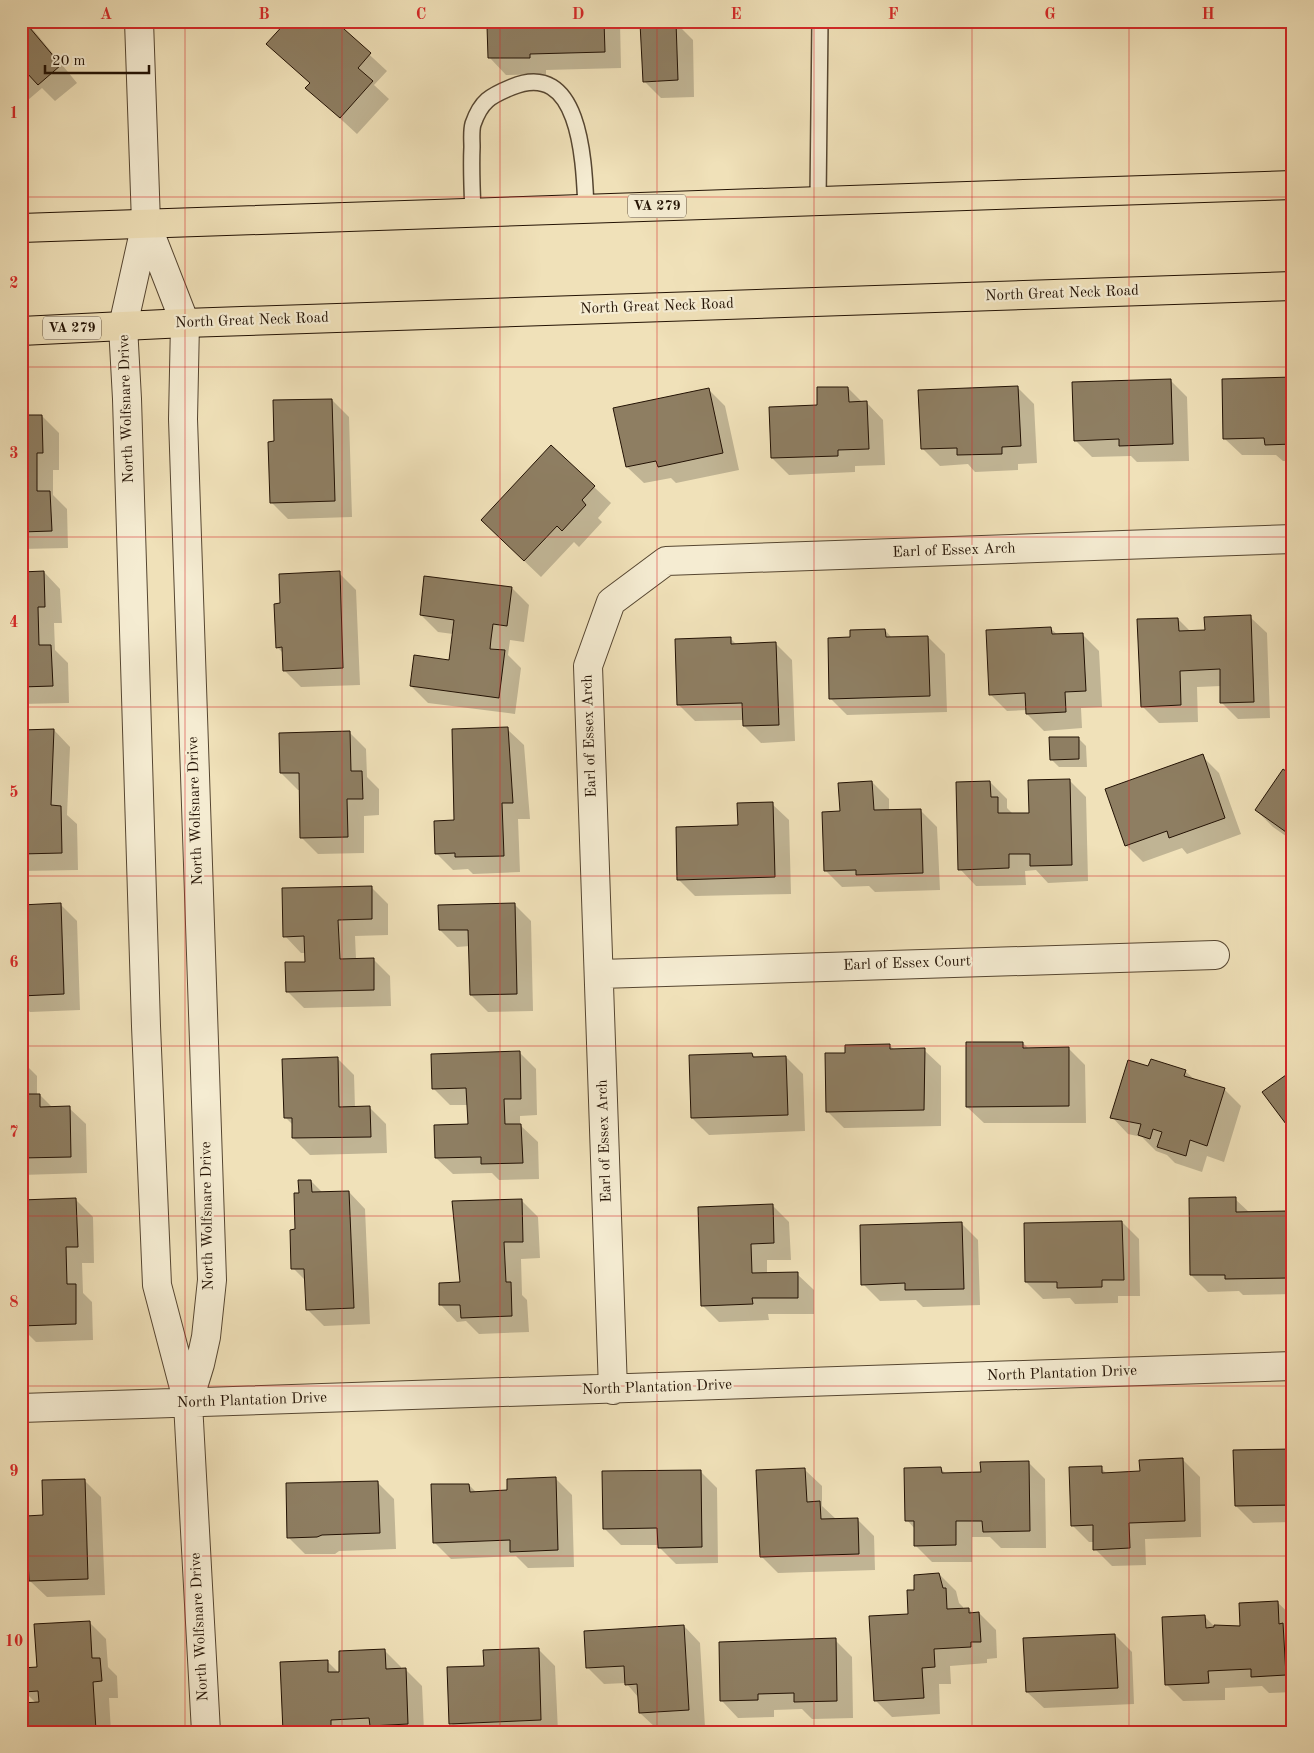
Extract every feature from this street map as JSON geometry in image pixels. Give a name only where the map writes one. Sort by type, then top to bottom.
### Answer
[{"type":"main road","name":"VA 279","points":[[21,228],[1293,185]]},
{"type":"main road","name":"North Great Neck Road","points":[[21,331],[185,323],[1293,286]]},
{"type":"street","name":"North Wolfsnare Drive","points":[[140,21],[146,223],[123,326],[127,399],[146,1026],[157,1285],[188,1403],[206,1732]]},
{"type":"street","name":"North Wolfsnare Drive","points":[[146,223],[185,323],[183,419],[212,1280],[206,1337],[188,1403]]},
{"type":"street","name":"Earl of Essex Arch","points":[[613,1390],[588,666],[611,602],[666,562],[1293,539]]},
{"type":"street","name":"Earl of Essex Court","points":[[600,974],[1215,955]]},
{"type":"street","name":"North Plantation Drive","points":[[21,1408],[613,1390],[1293,1366]]},
{"type":"lane","points":[[818,200],[820,21]]},
{"type":"lane","points":[[472,212],[472,126],[481,105],[493,96],[515,86],[538,81],[558,90],[569,106],[578,132],[585,176],[586,208]]},
{"type":"building","points":[[21,21],[24,21],[61,65],[38,85],[26,72],[21,75]]},
{"type":"building","points":[[287,21],[335,21],[371,53],[358,68],[373,81],[340,118],[305,88],[310,83],[266,44]]},
{"type":"building","points":[[492,21],[604,21],[605,52],[530,54],[530,58],[488,58],[487,26],[492,26]]},
{"type":"building","points":[[676,22],[678,80],[643,82],[640,23]]},
{"type":"building","points":[[1293,377],[1293,444],[1265,445],[1264,438],[1223,439],[1222,379]]},
{"type":"building","points":[[1171,379],[1173,444],[1119,446],[1119,439],[1074,441],[1072,382]]},
{"type":"building","points":[[1018,386],[1021,446],[1002,447],[1002,454],[957,455],[957,448],[921,449],[918,390]]},
{"type":"building","points":[[817,387],[848,387],[849,402],[867,401],[869,449],[838,450],[838,456],[771,458],[769,407],[817,405]]},
{"type":"building","points":[[709,388],[723,453],[658,467],[656,461],[626,467],[613,408]]},
{"type":"building","points":[[332,399],[335,501],[270,503],[268,442],[274,441],[273,400]]},
{"type":"building","points":[[21,415],[42,415],[43,453],[37,453],[37,491],[50,491],[52,531],[21,532]]},
{"type":"building","points":[[551,445],[595,486],[582,500],[586,505],[562,531],[557,526],[524,561],[481,520]]},
{"type":"building","points":[[44,571],[45,607],[38,607],[39,645],[51,645],[53,686],[21,687],[21,572]]},
{"type":"building","points":[[340,571],[343,668],[283,671],[282,647],[276,648],[274,604],[280,603],[279,574]]},
{"type":"building","points":[[424,576],[512,587],[507,626],[493,624],[491,639],[490,649],[505,650],[499,698],[410,686],[414,655],[449,660],[454,620],[420,615]]},
{"type":"building","points":[[1251,615],[1254,702],[1220,703],[1220,669],[1180,671],[1181,705],[1141,707],[1137,619],[1178,618],[1179,631],[1205,630],[1204,617]]},
{"type":"building","points":[[1051,627],[1052,634],[1083,633],[1086,691],[1065,692],[1066,712],[1026,714],[1025,693],[989,695],[986,630]]},
{"type":"building","points":[[885,629],[886,637],[928,636],[930,696],[829,699],[828,638],[850,637],[850,630]]},
{"type":"building","points":[[731,637],[731,644],[776,642],[779,725],[743,726],[742,703],[677,705],[675,639]]},
{"type":"building","points":[[508,727],[513,803],[502,803],[504,856],[455,857],[455,853],[435,854],[434,821],[454,820],[452,729]]},
{"type":"building","points":[[54,729],[51,805],[61,806],[62,853],[21,854],[21,730]]},
{"type":"building","points":[[350,731],[351,771],[362,771],[363,799],[347,799],[348,837],[300,838],[299,773],[280,773],[279,733]]},
{"type":"building","points":[[1049,737],[1079,737],[1079,759],[1050,760]]},
{"type":"building","points":[[1203,754],[1225,818],[1169,838],[1167,831],[1125,846],[1105,789]]},
{"type":"building","points":[[1283,769],[1293,776],[1293,837],[1255,810]]},
{"type":"building","points":[[1070,779],[1072,865],[1030,866],[1030,854],[1009,854],[1009,868],[958,870],[956,782],[990,781],[991,797],[998,797],[998,813],[1029,813],[1028,780]]},
{"type":"building","points":[[872,781],[874,810],[921,809],[923,873],[856,875],[856,870],[824,871],[822,812],[840,811],[838,783]]},
{"type":"building","points":[[773,802],[775,877],[677,880],[676,827],[738,825],[737,803]]},
{"type":"building","points":[[372,886],[372,919],[338,920],[340,959],[374,958],[374,990],[286,992],[285,962],[305,962],[304,936],[283,937],[282,888]]},
{"type":"building","points":[[61,903],[64,994],[21,996],[21,905]]},
{"type":"building","points":[[515,903],[517,994],[470,995],[468,930],[439,930],[438,905]]},
{"type":"building","points":[[966,1042],[1023,1042],[1023,1048],[1069,1047],[1069,1106],[966,1107]]},
{"type":"building","points":[[890,1044],[890,1049],[925,1048],[924,1110],[826,1112],[825,1053],[845,1053],[845,1045]]},
{"type":"building","points":[[520,1051],[521,1099],[504,1099],[505,1124],[521,1124],[523,1163],[481,1164],[481,1157],[435,1158],[434,1125],[468,1124],[466,1088],[432,1089],[431,1054]]},
{"type":"building","points":[[752,1053],[753,1057],[786,1056],[788,1115],[691,1118],[689,1055]]},
{"type":"building","points":[[338,1057],[339,1107],[370,1106],[371,1137],[292,1138],[292,1118],[284,1118],[282,1059]]},
{"type":"building","points":[[1151,1059],[1186,1070],[1184,1076],[1225,1088],[1207,1146],[1190,1140],[1186,1156],[1157,1147],[1162,1132],[1153,1129],[1150,1139],[1138,1135],[1141,1124],[1110,1118],[1128,1060],[1148,1066]]},
{"type":"building","points":[[1293,1070],[1293,1125],[1289,1128],[1262,1092]]},
{"type":"building","points":[[21,1094],[40,1094],[40,1107],[70,1106],[71,1157],[21,1158]]},
{"type":"building","points":[[298,1180],[311,1180],[312,1192],[349,1191],[354,1308],[306,1310],[304,1269],[291,1269],[290,1230],[295,1229],[294,1193],[299,1193]]},
{"type":"building","points":[[1236,1197],[1236,1212],[1288,1211],[1289,1278],[1225,1279],[1225,1275],[1190,1275],[1189,1198]]},
{"type":"building","points":[[76,1198],[78,1247],[66,1247],[67,1284],[76,1284],[76,1324],[21,1326],[21,1200]]},
{"type":"building","points":[[522,1199],[523,1242],[504,1242],[506,1282],[511,1282],[512,1316],[461,1318],[460,1305],[439,1305],[439,1283],[460,1282],[452,1201]]},
{"type":"building","points":[[773,1204],[774,1243],[751,1244],[752,1273],[798,1272],[798,1298],[752,1298],[753,1304],[701,1306],[698,1207]]},
{"type":"building","points":[[1122,1221],[1124,1280],[1102,1280],[1102,1287],[1057,1288],[1057,1282],[1025,1282],[1024,1223]]},
{"type":"building","points":[[962,1222],[964,1289],[905,1290],[905,1283],[861,1285],[860,1225]]},
{"type":"building","points":[[1293,1449],[1293,1505],[1235,1506],[1233,1450]]},
{"type":"building","points":[[1183,1458],[1185,1521],[1129,1523],[1130,1548],[1093,1550],[1093,1525],[1071,1526],[1069,1467],[1102,1466],[1102,1473],[1140,1471],[1139,1460]]},
{"type":"building","points":[[1029,1461],[1030,1531],[983,1532],[982,1521],[956,1521],[956,1545],[914,1546],[914,1521],[905,1521],[904,1468],[941,1467],[942,1473],[981,1472],[980,1462]]},
{"type":"building","points":[[805,1468],[807,1502],[820,1501],[821,1519],[858,1518],[859,1554],[760,1557],[756,1470]]},
{"type":"building","points":[[701,1470],[702,1547],[658,1548],[657,1528],[603,1529],[602,1471]]},
{"type":"building","points":[[556,1477],[558,1550],[510,1552],[510,1540],[433,1543],[431,1484],[469,1484],[470,1492],[507,1490],[507,1479]]},
{"type":"building","points":[[85,1479],[88,1579],[29,1581],[26,1516],[43,1515],[42,1480]]},
{"type":"building","points":[[378,1481],[380,1533],[287,1538],[286,1483]]},
{"type":"building","points":[[939,1573],[943,1588],[946,1588],[947,1609],[969,1608],[969,1613],[979,1612],[981,1642],[971,1642],[971,1647],[934,1649],[935,1667],[922,1668],[924,1698],[874,1701],[869,1616],[908,1614],[907,1590],[914,1590],[914,1575]]},
{"type":"building","points":[[1278,1601],[1279,1624],[1283,1623],[1286,1675],[1251,1677],[1251,1669],[1208,1671],[1209,1683],[1165,1685],[1162,1617],[1205,1615],[1206,1628],[1214,1627],[1214,1625],[1240,1626],[1239,1603]]},
{"type":"building","points":[[90,1621],[92,1658],[100,1658],[102,1681],[93,1682],[96,1730],[21,1732],[21,1703],[39,1702],[38,1691],[24,1692],[22,1668],[37,1667],[34,1624]]},
{"type":"building","points":[[684,1625],[689,1710],[639,1713],[637,1684],[625,1685],[624,1666],[586,1668],[584,1631]]},
{"type":"building","points":[[1115,1634],[1118,1688],[1026,1692],[1023,1638]]},
{"type":"building","points":[[836,1638],[837,1701],[794,1702],[794,1693],[758,1694],[758,1700],[720,1701],[719,1642]]},
{"type":"building","points":[[539,1648],[541,1720],[449,1724],[447,1667],[484,1666],[483,1650]]},
{"type":"building","points":[[385,1649],[386,1669],[406,1668],[408,1724],[370,1726],[369,1718],[331,1720],[331,1732],[283,1732],[280,1662],[328,1660],[328,1672],[339,1672],[339,1651]]}]
